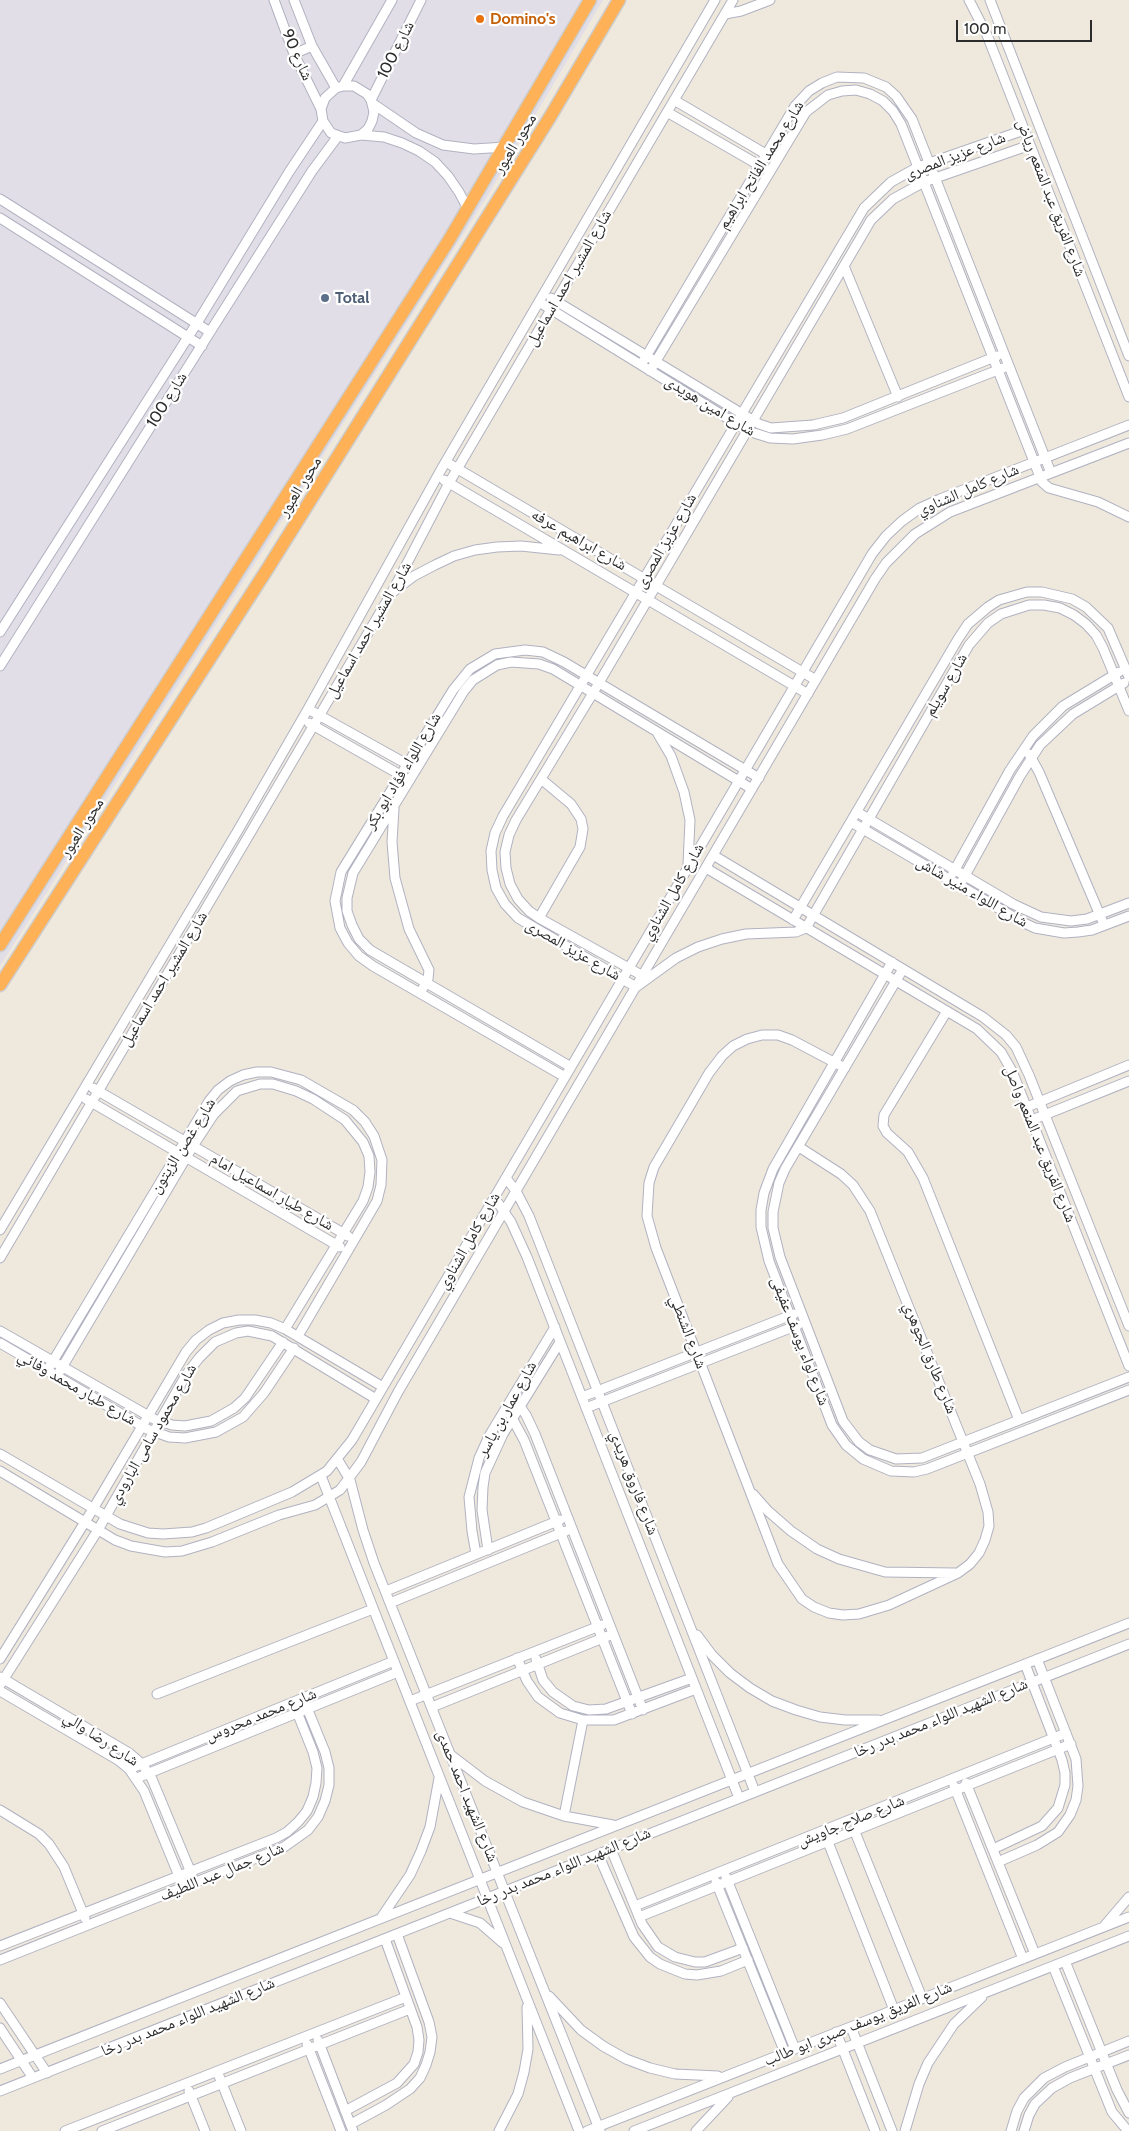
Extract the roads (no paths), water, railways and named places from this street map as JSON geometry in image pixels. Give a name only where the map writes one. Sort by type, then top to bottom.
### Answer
[{"type":"highway","name":"محور العبور","points":[[0,945],[468,209],[590,0]]},
{"type":"highway","name":"محور العبور","points":[[0,985],[268,568],[550,118],[619,0]]},
{"type":"street","name":"شارع 90","points":[[274,0],[294,54],[321,109]]},
{"type":"street","name":"شارع 90","points":[[294,0],[312,46],[340,87]]},
{"type":"street","name":"شارع 100","points":[[340,87],[392,0]]},
{"type":"street","name":"شارع 100","points":[[372,101],[421,0]]},
{"type":"street","name":"شارع المشير احمد اسماعيل","points":[[0,1230],[242,824],[308,710],[437,476],[716,0]]},
{"type":"street","name":"شارع المشير احمد اسماعيل","points":[[0,1258],[320,716],[391,594],[457,469],[733,0]]},
{"type":"street","points":[[725,14],[741,11],[770,0]]},
{"type":"street","name":"شارع الفريق عبد المنعم رياض","points":[[969,0],[988,36],[1129,397]]},
{"type":"street","name":"شارع الفريق عبد المنعم رياض","points":[[990,0],[1129,356]]},
{"type":"street","points":[[294,54],[312,46]]},
{"type":"street","name":"شارع محمد الفاتح ابراهيم","points":[[641,365],[789,113],[805,95],[822,83],[854,76],[874,81],[896,96],[912,119],[1051,473]]},
{"type":"street","points":[[372,101],[374,112],[372,121],[368,129],[361,135],[353,138],[338,136],[332,133],[323,121],[321,109],[325,98],[340,87],[361,89],[372,101],[416,133],[443,145],[474,149],[505,146]]},
{"type":"street","name":"شارع محمد الفاتح ابراهيم","points":[[650,371],[798,122],[815,103],[835,93],[856,90],[876,97],[893,111],[901,124],[1040,478]]},
{"type":"street","points":[[674,100],[776,160]]},
{"type":"street","points":[[667,112],[770,171]]},
{"type":"street","name":"شارع 100","points":[[0,632],[323,121]]},
{"type":"street","points":[[710,137],[717,126]]},
{"type":"street","name":"شارع عزيز المصرى","points":[[636,987],[518,918],[505,904],[496,888],[492,870],[491,851],[503,816],[582,686],[741,413],[864,208],[891,182],[918,167],[1024,130]]},
{"type":"street","points":[[361,135],[384,137],[419,151],[448,176],[468,209]]},
{"type":"street","name":"شارع 100","points":[[0,666],[312,172],[338,136]]},
{"type":"street","name":"شارع عزيز المصرى","points":[[643,976],[539,918],[529,911],[518,899],[510,884],[505,852],[516,820],[599,684],[863,232],[882,208],[893,199],[924,182],[1030,145]]},
{"type":"street","points":[[0,199],[210,332]]},
{"type":"street","points":[[0,218],[202,346]]},
{"type":"street","points":[[56,254],[65,240]]},
{"type":"street","points":[[844,266],[898,397]]},
{"type":"street","name":"شارع امين هويدى","points":[[541,298],[647,355],[754,421],[771,428],[813,425],[843,418],[1004,354]]},
{"type":"street","name":"شارع امين هويدى","points":[[553,305],[650,371],[735,424],[763,437],[793,439],[835,433],[1008,366]]},
{"type":"street","points":[[668,319],[678,325]]},
{"type":"street","points":[[698,401],[705,390]]},
{"type":"street","name":"شارع كامل الشناوي","points":[[0,1454],[120,1524],[148,1533],[170,1534],[192,1532],[281,1498],[320,1476],[338,1460],[376,1399],[872,554],[886,536],[920,508],[1129,425]]},
{"type":"street","name":"شارع كامل الشناوي","points":[[0,1471],[98,1530],[131,1546],[165,1552],[182,1551],[212,1542],[278,1515],[315,1504],[329,1498],[350,1480],[398,1392],[875,579],[891,558],[915,534],[950,512],[1129,443]]},
{"type":"street","name":"شارع ابراهيم عرفه","points":[[446,462],[816,680]]},
{"type":"street","name":"شارع ابراهيم عرفه","points":[[437,476],[808,694]]},
{"type":"street","points":[[1040,478],[1045,486],[1098,502],[1129,517]]},
{"type":"street","points":[[391,594],[414,576],[454,556],[475,550],[497,546],[564,550]]},
{"type":"street","name":"شارع سويلم","points":[[793,920],[968,624],[988,606],[999,600],[1027,592],[1042,592],[1072,599],[1086,606],[1108,628],[1129,678]]},
{"type":"street","name":"شارع سويلم","points":[[806,928],[969,645],[988,622],[1001,614],[1029,605],[1060,608],[1074,615],[1096,635],[1129,711]]},
{"type":"street","name":"شارع اللواء فؤاد ابو بكر","points":[[565,1077],[420,994],[359,956],[348,943],[340,928],[335,911],[336,891],[341,872],[459,680],[482,660],[510,650],[534,651],[554,656],[759,778]]},
{"type":"street","name":"شارع اللواء فؤاد ابو بكر","points":[[571,1067],[370,950],[355,932],[347,911],[348,892],[353,874],[464,691],[484,671],[511,662],[525,661],[539,664],[582,686],[752,789]]},
{"type":"street","points":[[949,880],[1024,748],[1042,725],[1063,706],[1125,668]]},
{"type":"street","points":[[960,886],[1031,758],[1061,723],[1129,678]]},
{"type":"street","points":[[308,710],[416,770]]},
{"type":"street","points":[[302,720],[410,780]]},
{"type":"street","points":[[656,731],[671,756],[684,792],[690,820],[688,868]]},
{"type":"street","points":[[1024,748],[1031,758],[1104,926]]},
{"type":"street","points":[[539,918],[580,847],[583,829],[581,819],[571,804],[541,779]]},
{"type":"street","points":[[394,807],[392,842],[395,878],[409,929],[429,970],[426,983],[420,994]]},
{"type":"street","name":"شارع اللواء منير شاش","points":[[857,812],[1013,904],[1041,917],[1071,921],[1100,915],[1129,903]]},
{"type":"street","name":"شارع اللواء منير شاش","points":[[851,822],[1022,922],[1049,932],[1078,932],[1104,926],[1129,916]]},
{"type":"street","name":"شارع الفريق عبد المنعم واصل","points":[[713,855],[984,1017],[1006,1036],[1023,1061],[1040,1101],[1129,1326]]},
{"type":"street","name":"شارع الفريق عبد المنعم واصل","points":[[706,868],[977,1029],[1001,1052],[1012,1071],[1027,1107],[1129,1366]]},
{"type":"street","points":[[636,987],[676,958],[698,947],[722,939],[762,932],[796,932],[806,928]]},
{"type":"street","name":"شارع لواء يوسف عفيفى","points":[[892,962],[773,1169],[764,1193],[761,1219],[764,1244],[832,1425],[838,1436],[854,1453],[872,1464],[901,1472],[927,1469],[1129,1390]]},
{"type":"street","name":"شارع لواء يوسف عفيفى","points":[[903,969],[779,1183],[773,1212],[776,1243],[843,1420],[859,1442],[882,1456],[909,1460],[922,1458],[1129,1377]]},
{"type":"street","points":[[947,1011],[884,1115],[883,1126],[887,1133],[908,1152],[923,1178],[1019,1420]]},
{"type":"street","name":"شارع الشنطي","points":[[845,1068],[792,1040],[778,1035],[762,1035],[747,1039],[733,1046],[722,1056],[709,1073],[654,1167],[647,1200],[650,1233],[778,1564],[802,1599],[814,1607],[829,1613],[843,1615],[859,1614],[889,1605],[940,1581]]},
{"type":"street","points":[[1027,1107],[1129,1065]]},
{"type":"street","name":"شارع غصن الزيتون","points":[[47,1371],[209,1101],[218,1090],[230,1081],[243,1075],[257,1072],[271,1072],[300,1080],[353,1110],[365,1122],[374,1136],[382,1160],[381,1185],[377,1201],[298,1336]]},
{"type":"street","points":[[296,1091],[300,1080]]},
{"type":"street","points":[[1032,1120],[1129,1081]]},
{"type":"street","name":"شارع طيار اسماعيل امام","points":[[86,1084],[354,1240]]},
{"type":"street","name":"شارع غصن الزيتون","points":[[57,1376],[214,1114],[227,1099],[237,1092],[260,1084],[284,1087],[296,1091],[330,1109],[345,1120],[355,1129],[363,1142],[368,1156],[370,1172],[368,1187],[363,1201],[286,1329]]},
{"type":"street","name":"شارع طيار اسماعيل امام","points":[[80,1095],[347,1251]]},
{"type":"street","name":"شارع طارق الجوهري","points":[[799,1147],[841,1174],[863,1197],[985,1498],[988,1526],[985,1540],[979,1553],[970,1564],[958,1573],[940,1581]]},
{"type":"street","name":"شارع فاروق هريدي","points":[[506,1178],[516,1191],[529,1216],[755,1792]]},
{"type":"street","name":"شارع فاروق هريدي","points":[[494,1197],[505,1211],[517,1233],[739,1798]]},
{"type":"street","points":[[582,1397],[801,1311]]},
{"type":"street","name":"شارع محمود سامى البارودي","points":[[0,1659],[93,1509],[186,1352],[196,1340],[209,1330],[223,1323],[239,1320],[255,1320],[286,1329],[383,1387]]},
{"type":"street","points":[[586,1408],[805,1322]]},
{"type":"street","name":"شارع عمار بن ياسر","points":[[476,1554],[469,1510],[471,1486],[485,1444],[555,1327]]},
{"type":"street","name":"شارع طيار محمد وفائي","points":[[0,1331],[148,1416],[159,1422],[172,1425],[198,1425],[211,1421],[234,1408],[245,1398],[283,1342]]},
{"type":"street","name":"شارع محمود سامى البارودي","points":[[1,1680],[98,1530],[192,1366],[215,1342],[236,1332],[248,1331],[272,1336],[376,1399]]},
{"type":"street","name":"شارع عمار بن ياسر","points":[[488,1550],[482,1510],[483,1487],[490,1460],[513,1417],[560,1342]]},
{"type":"street","name":"شارع طيار محمد وفائي","points":[[0,1343],[142,1426],[169,1437],[200,1436],[229,1426],[243,1417],[264,1393],[294,1348]]},
{"type":"street","points":[[512,1396],[520,1406],[535,1434],[643,1710]]},
{"type":"street","points":[[506,1407],[524,1440],[632,1714]]},
{"type":"street","points":[[234,1408],[243,1417]]},
{"type":"street","name":"شارع الشهيد احمد حمدى","points":[[338,1460],[350,1480],[363,1530],[390,1603],[599,2129]]},
{"type":"street","name":"شارع الشهيد احمد حمدى","points":[[320,1476],[481,1879],[579,2131]]},
{"type":"street","points":[[749,1489],[768,1512],[791,1531],[817,1549],[839,1559],[885,1572],[958,1573]]},
{"type":"street","points":[[386,1591],[568,1518]]},
{"type":"street","points":[[390,1603],[572,1528]]},
{"type":"street","points":[[157,1694],[373,1609]]},
{"type":"street","points":[[29,1612],[42,1619]]},
{"type":"street","points":[[410,1701],[609,1622]]},
{"type":"street","name":"شارع الشهيد اللواء محمد بدر رخا","points":[[0,2069],[1129,1623]]},
{"type":"street","points":[[690,1624],[712,1655],[730,1672],[750,1688],[772,1701],[820,1716],[845,1720],[883,1720]]},
{"type":"street","points":[[432,1707],[614,1634]]},
{"type":"street","name":"شارع الشهيد اللواء محمد بدر رخا","points":[[0,2091],[1129,1644]]},
{"type":"street","points":[[533,1652],[548,1686],[559,1698],[573,1706],[598,1710],[627,1702],[692,1678]]},
{"type":"street","points":[[517,1658],[532,1689],[544,1703],[560,1713],[583,1720],[604,1721],[632,1714],[696,1689]]},
{"type":"street","points":[[998,1862],[1049,1839],[1066,1823],[1074,1808],[1078,1786],[1076,1759],[1037,1659]]},
{"type":"street","name":"شارع محمد محروس","points":[[129,1769],[394,1661]]},
{"type":"street","points":[[992,1849],[1031,1833],[1042,1826],[1058,1808],[1063,1796],[1065,1773],[1025,1664]]},
{"type":"street","name":"شارع محمد محروس","points":[[137,1778],[398,1672]]},
{"type":"street","name":"شارع رضا والي","points":[[1,1680],[129,1753],[142,1764],[149,1774],[195,1883]]},
{"type":"street","name":"شارع رضا والي","points":[[0,1691],[118,1760],[129,1769],[137,1778],[184,1887]]},
{"type":"street","name":"شارع جمال عبد اللطيف","points":[[0,1960],[284,1847],[308,1830],[318,1817],[325,1802],[329,1785],[329,1768],[325,1752],[303,1698]]},
{"type":"street","name":"شارع جمال عبد اللطيف","points":[[0,1946],[276,1838],[298,1822],[307,1811],[313,1797],[317,1768],[314,1752],[293,1702]]},
{"type":"street","points":[[564,1816],[583,1720]]},
{"type":"street","name":"شارع صلاح جاويش","points":[[635,1906],[952,1781],[1066,1733]]},
{"type":"street","name":"شارع صلاح جاويش","points":[[639,1917],[968,1787],[1071,1744]]},
{"type":"street","points":[[451,1754],[479,1777],[504,1792],[537,1807],[564,1816],[616,1825]]},
{"type":"street","points":[[380,1919],[410,1875],[421,1851],[430,1826],[439,1775]]},
{"type":"street","points":[[963,1776],[1035,1954]]},
{"type":"street","points":[[952,1781],[1023,1958]]},
{"type":"street","points":[[0,1810],[39,1834],[49,1844],[64,1867],[88,1925]]},
{"type":"street","points":[[855,1832],[922,1998]]},
{"type":"street","points":[[828,1842],[894,2010]]},
{"type":"street","points":[[611,1849],[646,1931],[662,1950],[685,1961],[705,1962],[743,1948]]},
{"type":"street","points":[[598,1854],[634,1938],[650,1957],[660,1964],[685,1974],[709,1974],[748,1960]]},
{"type":"street","points":[[723,1871],[795,2048]]},
{"type":"street","points":[[713,1875],[785,2052]]},
{"type":"street","points":[[1104,1927],[1129,1897]]},
{"type":"street","points":[[450,1913],[480,1924],[495,1934],[508,1948]]},
{"type":"street","name":"شارع الفريق يوسف صبرى ابو طالب","points":[[587,2131],[599,2129],[795,2048],[1129,1917]]},
{"type":"street","points":[[634,1938],[646,1931]]},
{"type":"street","points":[[315,2033],[352,2128],[410,2089],[420,2078],[430,2052],[432,2037],[429,2022],[397,1934]]},
{"type":"street","name":"شارع الفريق يوسف صبرى ابو طالب","points":[[634,2131],[1129,1936]]},
{"type":"street","points":[[346,2111],[397,2083],[414,2064],[418,2052],[419,2040],[410,2009],[385,1939]]},
{"type":"street","points":[[1066,1961],[1116,2090],[1129,2112]]},
{"type":"street","points":[[1053,1966],[1112,2112],[1128,2131]]},
{"type":"street","points":[[544,1990],[581,2030],[603,2046],[626,2058],[650,2068],[675,2074],[726,2076]]},
{"type":"street","points":[[905,2131],[919,2084],[928,2063],[954,2024],[988,1992]]},
{"type":"street","points":[[499,2131],[518,2094],[524,2072],[528,2042],[526,1996]]},
{"type":"street","points":[[65,2131],[87,2127],[96,2119],[406,1997]]},
{"type":"street","points":[[0,2004],[47,2073]]},
{"type":"street","points":[[96,2119],[101,2131],[410,2009]]},
{"type":"street","points":[[851,2027],[892,2131]]},
{"type":"street","points":[[0,2028],[33,2078]]},
{"type":"street","points":[[836,2032],[875,2131]]},
{"type":"street","points":[[304,2037],[341,2131]]},
{"type":"street","points":[[1129,2041],[1054,2072],[1035,2086],[1024,2098],[1011,2128],[1024,2129],[1028,2114],[1043,2094],[1061,2082],[1129,2055]]},
{"type":"street","points":[[217,2071],[241,2131]]},
{"type":"street","points":[[186,2083],[205,2131]]},
{"type":"street","points":[[1035,2086],[1043,2094]]},
{"type":"street","points":[[696,2131],[732,2093]]},
{"type":"place","name":"Domino's","points":[[480,19]]},
{"type":"place","name":"Total","points":[[325,298]]}]
